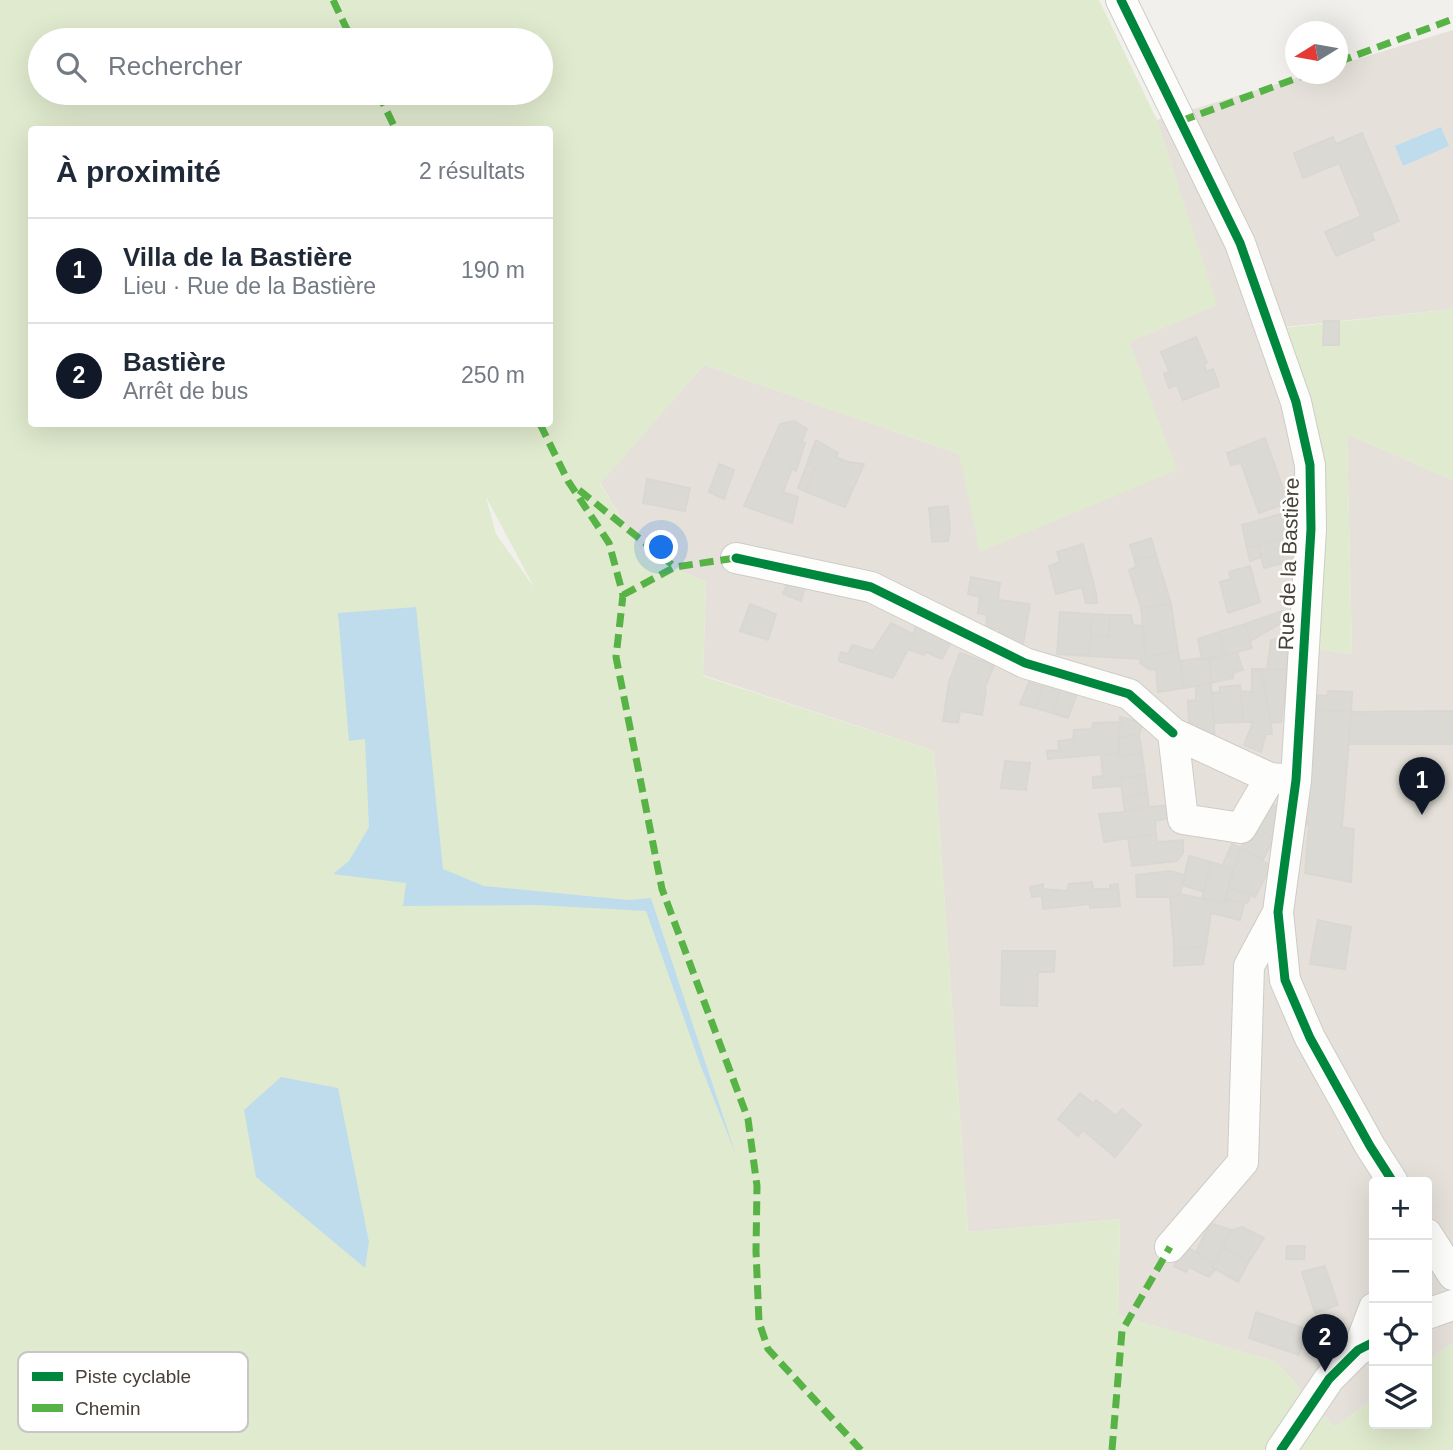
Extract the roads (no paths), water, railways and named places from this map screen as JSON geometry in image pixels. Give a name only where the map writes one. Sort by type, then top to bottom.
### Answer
[{"type":"street","name":"Rue de la Bastière","points":[[1121,0],[1240,243],[1296,402],[1310,465],[1311,529],[1283,779],[1278,912],[1284,980],[1310,1038],[1370,1146]]},
{"type":"street","points":[[736,558],[871,587],[1025,663],[1129,694],[1173,733],[1283,779],[1241,828],[1182,819],[1173,733]]},
{"type":"street","points":[[1170,1248],[1243,1163],[1249,966],[1278,912]]},
{"type":"street","points":[[1370,1146],[1377,1177]]},
{"type":"street","points":[[1370,1146],[1390,1177]]},
{"type":"street","points":[[1431,1240],[1453,1275]]},
{"type":"street","points":[[1281,1450],[1329,1379],[1366,1346]]},
{"type":"water","points":[[1441,127],[1449,146],[1403,166],[1395,146]]},
{"type":"water","points":[[416,607],[443,869],[484,886],[628,900],[651,898],[736,1155],[700,1064],[646,911],[537,905],[403,906],[406,883],[333,874],[349,861],[369,827],[365,739],[349,741],[338,613]]},
{"type":"water","points":[[281,1077],[338,1088],[369,1242],[365,1268],[256,1177],[244,1110]]},
{"type":"place","name":"Villa de la Bastière","points":[[1422,815]]},
{"type":"place","name":"Bastière","points":[[1325,1372]]}]
